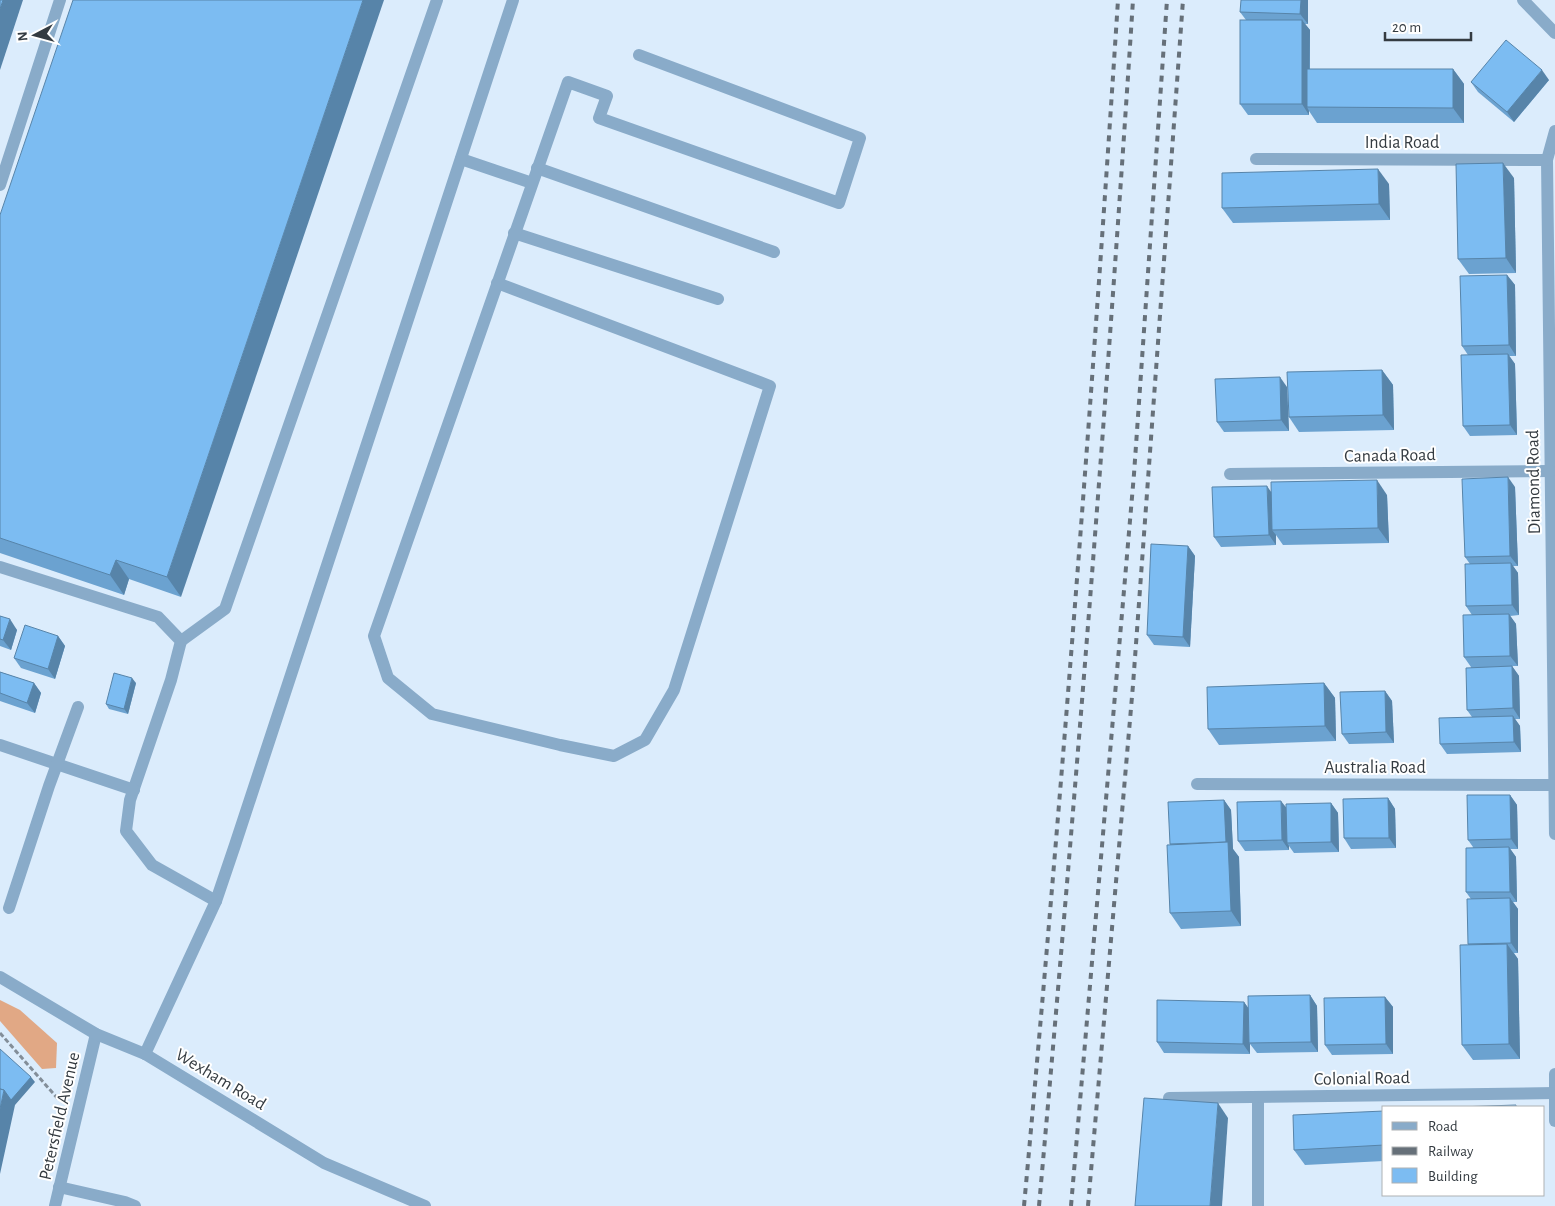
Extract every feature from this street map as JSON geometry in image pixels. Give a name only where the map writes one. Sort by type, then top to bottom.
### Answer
[{"type":"street","points":[[0,185],[60,0]]},
{"type":"street","points":[[216,901],[152,865],[126,831],[130,800],[171,680],[181,641],[225,608],[437,0]]},
{"type":"street","points":[[145,1054],[216,901],[513,0]]},
{"type":"street","points":[[1523,0],[1555,33]]},
{"type":"street","points":[[497,283],[770,386],[674,690],[645,740],[614,756],[432,714],[388,678],[374,636],[514,233],[568,82],[607,96],[599,118],[839,203],[860,138],[639,55]]},
{"type":"street","name":"Diamond Road","points":[[1555,131],[1547,160],[1550,471],[1554,605],[1555,834]]},
{"type":"street","points":[[461,159],[532,184]]},
{"type":"street","name":"India Road","points":[[1256,159],[1547,160]]},
{"type":"street","points":[[538,168],[774,252]]},
{"type":"street","points":[[514,233],[718,299]]},
{"type":"street","name":"Canada Road","points":[[1230,474],[1550,471]]},
{"type":"street","points":[[0,567],[158,617],[181,641]]},
{"type":"street","points":[[9,908],[78,707]]},
{"type":"street","points":[[0,745],[134,790]]},
{"type":"street","name":"Australia Road","points":[[1197,784],[1554,785]]},
{"type":"street","name":"Wexham Road","points":[[0,977],[96,1034],[145,1054],[324,1164],[425,1206]]},
{"type":"street","name":"Petersfield Avenue","points":[[55,1206],[96,1034]]},
{"type":"street","points":[[1555,1074],[1555,1122]]},
{"type":"street","name":"Colonial Road","points":[[1170,1098],[1555,1093]]},
{"type":"street","points":[[1258,1096],[1258,1206]]},
{"type":"street","points":[[59,1187],[126,1202],[135,1206]]},
{"type":"path","points":[[0,1033],[76,1119]]},
{"type":"shaded area","points":[[0,1000],[20,1010],[57,1043],[56,1068],[42,1069],[0,1021]]},
{"type":"building","points":[[73,0],[363,0],[167,577],[116,560],[110,575],[0,538],[0,215]]},
{"type":"building","points":[[1241,0],[1301,0],[1300,14],[1240,12]]},
{"type":"building","points":[[1240,20],[1302,20],[1302,104],[1240,104]]},
{"type":"building","points":[[1506,40],[1542,70],[1507,112],[1471,82]]},
{"type":"building","points":[[1307,69],[1453,69],[1453,108],[1307,107]]},
{"type":"building","points":[[1503,163],[1506,258],[1458,259],[1456,164]]},
{"type":"building","points":[[1378,169],[1379,204],[1222,208],[1222,173]]},
{"type":"building","points":[[1507,275],[1509,345],[1462,346],[1460,276]]},
{"type":"building","points":[[1508,354],[1510,425],[1463,426],[1461,355]]},
{"type":"building","points":[[1382,370],[1383,415],[1289,417],[1287,372]]},
{"type":"building","points":[[1280,377],[1281,420],[1217,422],[1215,379]]},
{"type":"building","points":[[1508,477],[1510,556],[1465,557],[1462,479]]},
{"type":"building","points":[[1377,480],[1378,528],[1272,530],[1271,482]]},
{"type":"building","points":[[1267,486],[1269,535],[1214,537],[1212,487]]},
{"type":"building","points":[[1151,544],[1188,546],[1183,637],[1147,635]]},
{"type":"building","points":[[1511,563],[1512,605],[1466,606],[1465,564]]},
{"type":"building","points":[[1509,614],[1510,656],[1464,657],[1463,615]]},
{"type":"building","points":[[0,616],[10,619],[3,640],[0,639]]},
{"type":"building","points":[[25,625],[58,636],[48,669],[14,658]]},
{"type":"building","points":[[1512,666],[1513,708],[1467,710],[1466,668]]},
{"type":"building","points":[[0,672],[34,683],[27,703],[0,693]]},
{"type":"building","points":[[114,673],[132,678],[124,709],[106,704]]},
{"type":"building","points":[[1324,683],[1325,726],[1208,729],[1207,687]]},
{"type":"building","points":[[1385,691],[1386,732],[1342,734],[1340,692]]},
{"type":"building","points":[[1513,716],[1514,742],[1440,744],[1439,718]]},
{"type":"building","points":[[1467,795],[1510,795],[1511,839],[1468,840]]},
{"type":"building","points":[[1388,798],[1389,838],[1344,838],[1343,799]]},
{"type":"building","points":[[1224,800],[1226,842],[1170,844],[1168,802]]},
{"type":"building","points":[[1281,801],[1282,840],[1238,841],[1237,802]]},
{"type":"building","points":[[1331,803],[1331,842],[1287,843],[1286,804]]},
{"type":"building","points":[[1228,842],[1231,911],[1170,913],[1167,845]]},
{"type":"building","points":[[1509,847],[1510,892],[1466,892],[1466,848]]},
{"type":"building","points":[[1510,898],[1511,943],[1468,944],[1467,899]]},
{"type":"building","points":[[1507,944],[1509,1044],[1462,1045],[1460,945]]},
{"type":"building","points":[[1310,995],[1311,1042],[1249,1043],[1248,996]]},
{"type":"building","points":[[1385,997],[1386,1044],[1325,1045],[1324,998]]},
{"type":"building","points":[[1157,1000],[1244,1002],[1243,1044],[1157,1042]]},
{"type":"building","points":[[0,1049],[31,1077],[11,1100],[4,1090],[0,1089]]},
{"type":"building","points":[[0,1089],[4,1090],[0,1109]]},
{"type":"building","points":[[1144,1098],[1218,1103],[1210,1206],[1135,1206]]},
{"type":"building","points":[[1382,1111],[1382,1145],[1294,1150],[1293,1115]]},
{"type":"railway","points":[[1024,1206],[1075,603],[1098,302],[1118,0]]},
{"type":"railway","points":[[1039,1206],[1090,603],[1133,0]]},
{"type":"railway","points":[[1071,1206],[1134,474],[1167,0]]},
{"type":"railway","points":[[1088,1206],[1133,685],[1183,0]]}]
